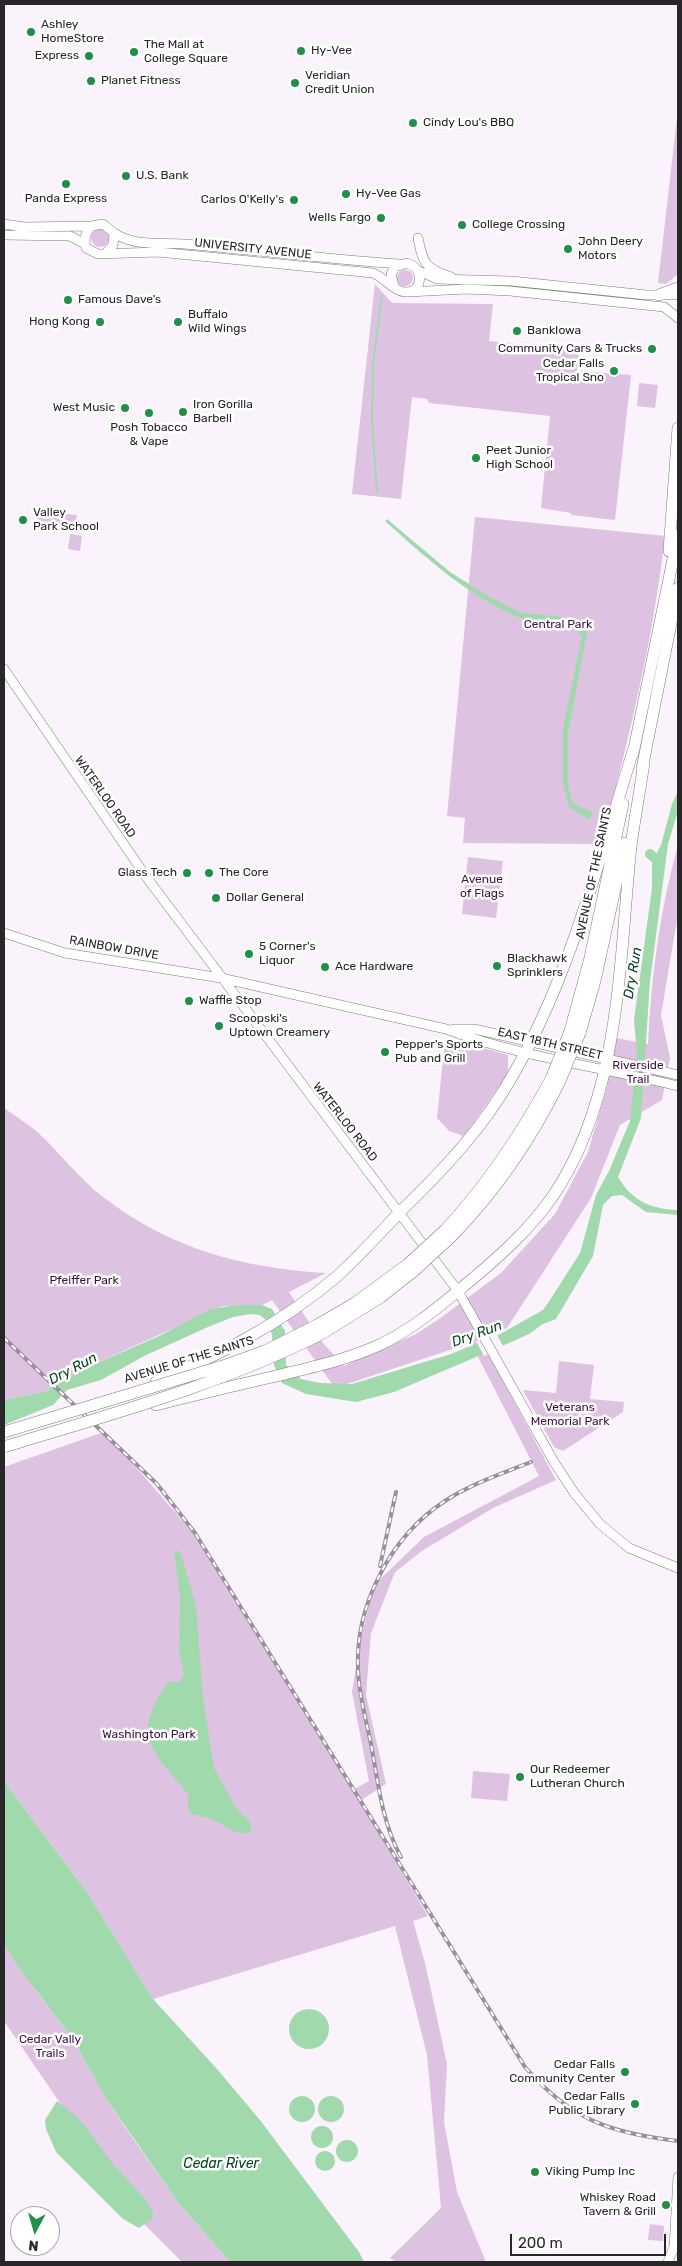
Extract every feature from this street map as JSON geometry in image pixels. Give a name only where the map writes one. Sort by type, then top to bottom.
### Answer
[{"type":"highway","points":[[659,296],[678,288]]},
{"type":"highway","points":[[672,554],[672,518],[678,428]]},
{"type":"highway","points":[[672,554],[678,535]]},
{"type":"highway","name":"AVENUE OF THE SAINTS","points":[[575,1032],[656,644],[672,554]]},
{"type":"highway","name":"AVENUE OF THE SAINTS","points":[[4,1447],[96,1419],[267,1360],[321,1329],[355,1302],[411,1267],[448,1233],[505,1156],[556,1080],[595,981],[644,762],[678,588]]},
{"type":"highway","points":[[664,664],[678,617]]},
{"type":"highway","points":[[132,1392],[221,1354],[304,1303],[356,1258],[443,1168],[484,1120],[506,1088],[544,1012],[586,906],[634,748]]},
{"type":"highway","points":[[96,1419],[340,1361],[387,1340],[458,1291],[510,1246],[552,1197],[581,1145],[595,1108],[604,1069],[620,980],[630,856],[644,762]]},
{"type":"highway","name":"AVENUE OF THE SAINTS","points":[[4,1432],[235,1362],[321,1329]]},
{"type":"main road","points":[[4,235],[70,236],[85,244],[92,252],[106,253],[113,245],[114,233],[103,224],[91,226],[6,225]]},
{"type":"main road","points":[[85,244],[85,234],[91,226]]},
{"type":"main road","name":"UNIVERSITY AVENUE","points":[[114,233],[134,242],[184,244],[399,264]]},
{"type":"main road","points":[[418,238],[422,261],[434,271],[458,280]]},
{"type":"main road","name":"UNIVERSITY AVENUE","points":[[106,253],[158,252],[373,273],[394,286]]},
{"type":"main road","points":[[224,258],[229,254],[252,256],[269,253]]},
{"type":"main road","points":[[268,263],[282,259],[308,262],[319,258]]},
{"type":"main road","points":[[678,295],[659,296],[511,281],[437,280],[418,271],[411,264],[399,264],[391,274],[394,286],[406,292],[466,289],[510,291],[664,307],[678,317]]},
{"type":"main road","points":[[406,292],[417,287],[420,279],[418,271]]},
{"type":"main road","points":[[466,289],[478,285],[501,286],[511,281]]},
{"type":"main road","points":[[510,291],[518,287],[541,289],[553,285]]},
{"type":"main road","points":[[678,304],[678,317]]},
{"type":"main road","name":"WATERLOO ROAD","points":[[4,669],[132,857],[221,978],[458,1291],[554,1462],[585,1507],[629,1548],[678,1568]]},
{"type":"main road","name":"RAINBOW DRIVE","points":[[4,933],[65,953],[221,978]]},
{"type":"main road","name":"EAST 18TH STREET","points":[[221,978],[446,1029],[471,1038],[524,1052],[678,1086]]},
{"type":"main road","name":"EAST 18TH STREET","points":[[446,1029],[474,1029],[606,1057],[678,1075]]},
{"type":"main road","points":[[668,2262],[674,2247],[678,2177]]},
{"type":"green space","points":[[678,109],[678,274],[666,284],[658,283]]},
{"type":"green space","points":[[100,229],[106,232],[109,238],[106,244],[100,247],[94,244],[91,238],[94,232]]},
{"type":"green space","points":[[402,270],[408,270],[413,275],[411,284],[402,286],[397,281],[397,275]]},
{"type":"green space","points":[[375,284],[392,303],[493,304],[489,341],[579,351],[577,371],[631,375],[615,520],[571,515],[571,513],[541,508],[550,416],[429,403],[427,399],[412,397],[401,499],[352,494]]},
{"type":"green space","points":[[639,383],[658,385],[655,408],[637,406]]},
{"type":"green space","points":[[39,511],[77,515],[75,531],[37,527]]},
{"type":"green space","name":"Central Park","points":[[475,517],[665,536],[647,653],[621,768],[601,844],[463,843],[465,818],[447,816]]},
{"type":"green space","points":[[70,534],[82,536],[80,551],[68,549]]},
{"type":"green space","name":"Washington Park","points":[[678,845],[678,914],[661,1015],[670,1058],[662,1100],[620,1125],[591,1198],[507,1328],[481,1340],[556,1480],[493,1508],[422,1551],[395,1572],[371,1633],[366,1695],[386,1784],[360,1801],[428,1916],[413,1921],[425,1963],[447,2064],[444,2122],[457,2192],[486,2262],[396,2262],[390,2258],[441,2208],[427,2055],[395,1926],[153,1999],[88,1894],[4,1781],[4,1467],[101,1433],[128,1458],[194,1534],[353,1790],[369,1781],[352,1692],[360,1642],[374,1585],[424,1537],[539,1476],[471,1343],[335,1388],[272,1300],[262,1305],[223,1306],[90,1366],[46,1391],[4,1400],[4,1108],[35,1130],[103,1197],[155,1230],[181,1243],[208,1253],[265,1266],[326,1273],[289,1292],[323,1343],[344,1366],[416,1334],[439,1319],[501,1273],[555,1214],[588,1152],[607,1087],[616,1038],[648,1044],[657,944],[666,894]]},
{"type":"green space","name":"Avenue of Flags","points":[[468,857],[503,861],[496,918],[462,914]]},
{"type":"green space","points":[[452,1039],[508,1055],[508,1074],[464,1136],[449,1131],[437,1118],[445,1040]]},
{"type":"green space","name":"Veterans Memorial Park","points":[[559,1361],[594,1365],[590,1399],[624,1402],[623,1412],[563,1451],[554,1447],[523,1390],[556,1393]]},
{"type":"green space","points":[[473,1771],[510,1774],[507,1801],[471,1798]]},
{"type":"green space","name":"Cedar Vally Trails","points":[[4,1931],[33,1987],[73,2039],[103,2094],[134,2140],[177,2201],[230,2262],[182,2262],[140,2220],[4,2021]]},
{"type":"green space","points":[[650,2224],[664,2226],[663,2241],[648,2240]]},
{"type":"water","points":[[387,519],[450,572],[483,593],[521,613],[564,617],[587,633],[568,733],[568,783],[572,803],[593,813],[590,820],[569,807],[563,783],[563,729],[582,636],[567,625],[518,617],[481,598],[432,562],[385,521]]},
{"type":"water","points":[[678,791],[678,811],[668,844],[650,981],[641,1118],[618,1177],[636,1198],[659,1208],[678,1210],[678,1215],[646,1212],[622,1195],[612,1196],[603,1205],[593,1256],[556,1319],[543,1324],[529,1334],[394,1392],[356,1402],[306,1394],[282,1383],[274,1365],[272,1335],[267,1321],[260,1315],[251,1314],[233,1317],[208,1327],[144,1356],[101,1380],[67,1390],[53,1405],[4,1425],[4,1400],[46,1391],[90,1366],[157,1337],[211,1309],[237,1305],[262,1305],[272,1309],[285,1331],[286,1365],[301,1379],[320,1383],[352,1384],[451,1354],[500,1334],[543,1310],[580,1253],[596,1195],[609,1171],[630,1121],[637,1055],[634,1020],[652,888],[652,862],[661,845],[672,804]]},
{"type":"water","points":[[177,1550],[181,1554],[196,1606],[203,1698],[214,1768],[236,1808],[251,1823],[251,1832],[236,1832],[214,1820],[191,1814],[188,1809],[189,1795],[156,1754],[150,1742],[148,1730],[150,1717],[156,1701],[168,1682],[179,1682],[184,1675],[179,1651],[180,1596],[174,1551]]},
{"type":"water","name":"Cedar River","points":[[4,1781],[88,1894],[153,1999],[217,2069],[260,2120],[359,2252],[364,2262],[230,2262],[177,2201],[103,2094],[73,2039],[21,1971],[4,1945]]},
{"type":"water","points":[[313,2009],[320,2012],[326,2018],[329,2029],[328,2037],[320,2046],[313,2049],[305,2049],[298,2046],[290,2037],[289,2025],[292,2018],[301,2010]]},
{"type":"water","points":[[302,2096],[311,2100],[315,2109],[311,2118],[302,2122],[293,2118],[289,2109],[293,2100]]},
{"type":"water","points":[[331,2096],[340,2100],[344,2109],[340,2118],[331,2122],[322,2118],[318,2109],[322,2100]]},
{"type":"water","points":[[57,2101],[77,2117],[112,2163],[145,2199],[153,2212],[152,2219],[139,2228],[123,2219],[56,2152],[46,2129],[45,2120]]},
{"type":"water","points":[[318,2126],[326,2126],[333,2133],[333,2141],[326,2148],[318,2148],[311,2141],[311,2133]]},
{"type":"water","points":[[343,2140],[351,2140],[358,2147],[358,2155],[351,2162],[343,2162],[336,2155],[336,2147]]},
{"type":"water","points":[[325,2151],[332,2154],[335,2161],[332,2168],[325,2171],[318,2168],[315,2161],[318,2154]]},
{"type":"pier","points":[[496,1333],[504,1348],[484,1356],[476,1341]]},
{"type":"waterway","points":[[377,491],[372,422],[373,364],[382,296]]},
{"type":"waterway","name":"Dry Run","points":[[650,854],[658,861],[659,869]]},
{"type":"railway","points":[[4,1338],[157,1484],[195,1533],[525,2067],[559,2100],[593,2121],[632,2134],[678,2141]]},
{"type":"railway","points":[[401,1857],[385,1816],[360,1688],[358,1669],[359,1645],[370,1597],[380,1574],[393,1553],[408,1533],[426,1516],[445,1501],[465,1489],[531,1462]]},
{"type":"railway","points":[[380,1566],[396,1492]]},
{"type":"place","name":"Ashley HomeStore","points":[[31,32]]},
{"type":"place","name":"Hy-Vee","points":[[301,51]]},
{"type":"place","name":"The Mall at College Square","points":[[134,52]]},
{"type":"place","name":"Express","points":[[89,56]]},
{"type":"place","name":"Planet Fitness","points":[[91,81]]},
{"type":"place","name":"Veridian Credit Union","points":[[295,83]]},
{"type":"place","name":"Cindy Lou's BBQ","points":[[413,123]]},
{"type":"place","name":"U.S. Bank","points":[[126,176]]},
{"type":"place","name":"Panda Express","points":[[66,184]]},
{"type":"place","name":"Hy-Vee Gas","points":[[346,194]]},
{"type":"place","name":"Carlos O'Kelly's","points":[[294,200]]},
{"type":"place","name":"Wells Fargo","points":[[381,218]]},
{"type":"place","name":"College Crossing","points":[[462,225]]},
{"type":"place","name":"John Deery Motors","points":[[568,249]]},
{"type":"place","name":"Famous Dave's","points":[[68,300]]},
{"type":"place","name":"Hong Kong","points":[[100,322]]},
{"type":"place","name":"Buffalo Wild Wings","points":[[178,322]]},
{"type":"place","name":"BankIowa","points":[[517,331]]},
{"type":"place","name":"Community Cars & Trucks","points":[[652,349]]},
{"type":"place","name":"Cedar Falls Tropical Sno","points":[[614,371]]},
{"type":"place","name":"West Music","points":[[125,408]]},
{"type":"place","name":"Iron Gorilla Barbell","points":[[183,412]]},
{"type":"place","name":"Posh Tobacco & Vape","points":[[149,413]]},
{"type":"place","name":"Peet Junior High School","points":[[476,458]]},
{"type":"place","name":"Valley Park School","points":[[23,520]]},
{"type":"place","name":"Glass Tech","points":[[187,873]]},
{"type":"place","name":"The Core","points":[[209,873]]},
{"type":"place","name":"Dollar General","points":[[216,898]]},
{"type":"place","name":"5 Corner's Liquor","points":[[249,954]]},
{"type":"place","name":"Blackhawk Sprinklers","points":[[497,966]]},
{"type":"place","name":"Ace Hardware","points":[[325,967]]},
{"type":"place","name":"Waffle Stop","points":[[189,1001]]},
{"type":"place","name":"Scoopski's Uptown Creamery","points":[[219,1026]]},
{"type":"place","name":"Pepper's Sports Pub and Grill","points":[[385,1052]]},
{"type":"place","name":"Our Redeemer Lutheran Church","points":[[520,1777]]},
{"type":"place","name":"Cedar Falls Community Center","points":[[625,2072]]},
{"type":"place","name":"Cedar Falls Public Library","points":[[635,2104]]},
{"type":"place","name":"Viking Pump Inc","points":[[535,2172]]},
{"type":"place","name":"Whiskey Road Tavern & Grill","points":[[666,2205]]},
{"type":"park label","name":"Riverside Trail","points":[[638,1073]]},
{"type":"park label","name":"Pfeiffer Park","points":[[84,1281]]}]
